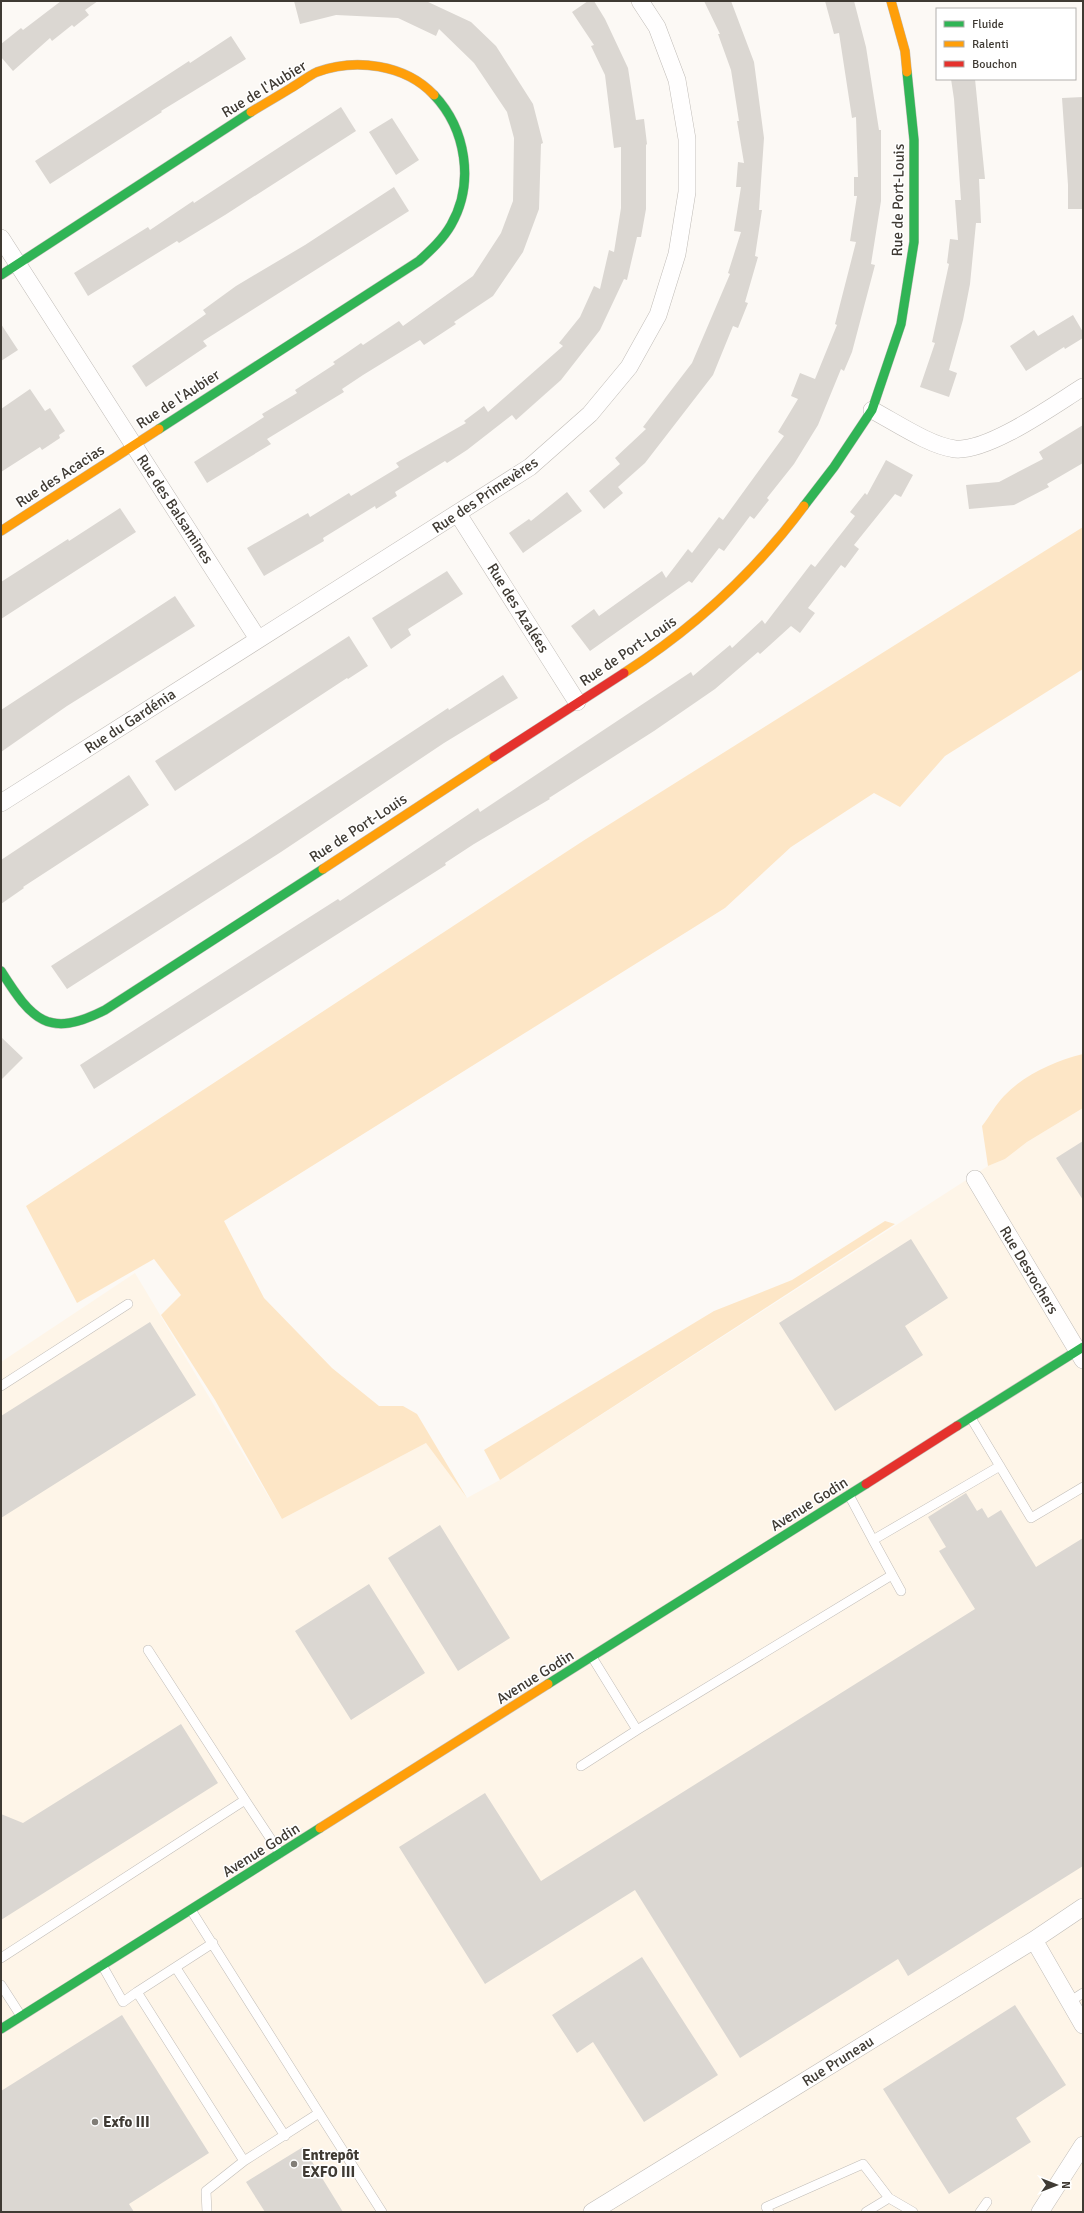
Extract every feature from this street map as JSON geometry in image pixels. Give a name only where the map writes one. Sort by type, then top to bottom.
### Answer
[{"type":"street","name":"Rue des Primevères","points":[[258,638],[458,514],[530,467],[590,414],[629,367],[658,315],[677,254],[687,192],[687,139],[677,80],[658,27],[640,1]]},
{"type":"street","name":"Rue de Port-Louis","points":[[1,971],[20,1001],[43,1020],[64,1025],[82,1021],[111,1006],[646,658],[694,623],[745,576],[789,527],[834,467],[872,410],[901,324],[914,242],[914,140],[905,51],[891,1]]},
{"type":"street","name":"Rue de l'Aubier","points":[[1,275],[267,101],[318,72],[354,63],[389,67],[423,84],[448,108],[462,138],[466,174],[460,210],[438,244],[419,261],[134,444]]},
{"type":"street","name":"Rue des Balsamines","points":[[1,238],[258,638]]},
{"type":"street","points":[[872,410],[933,442],[956,449],[983,443],[1023,425],[1083,386]]},
{"type":"street","name":"Rue des Acacias","points":[[1,531],[134,444]]},
{"type":"street","name":"Rue des Azalées","points":[[458,514],[577,702]]},
{"type":"street","name":"Rue du Gardénia","points":[[1,804],[258,638]]},
{"type":"street","name":"Rue Desrochers","points":[[976,1179],[1081,1353]]},
{"type":"street","name":"Avenue Godin","points":[[1,2030],[971,1418],[1081,1353]]},
{"type":"street","name":"Rue Pruneau","points":[[592,2212],[1034,1940],[1083,1908]]},
{"type":"street","points":[[1034,1940],[1076,1998],[1083,2025]]},
{"type":"street","points":[[1040,2212],[1083,2145]]},
{"type":"lane","points":[[1,1386],[128,1304]]},
{"type":"lane","points":[[971,1418],[1031,1518],[1083,1487]]},
{"type":"lane","points":[[873,1540],[1000,1466]]},
{"type":"lane","points":[[849,1495],[901,1591]]},
{"type":"lane","points":[[581,1766],[637,1730],[892,1575]]},
{"type":"lane","points":[[148,1650],[280,1854]]},
{"type":"lane","points":[[592,1657],[637,1730]]},
{"type":"lane","points":[[1,1958],[245,1800]]},
{"type":"lane","points":[[191,1910],[214,1943],[382,2212]]},
{"type":"lane","points":[[102,1965],[123,2002],[214,1943]]},
{"type":"lane","points":[[176,1968],[285,2136]]},
{"type":"lane","points":[[1,1985],[22,2016]]},
{"type":"lane","points":[[137,1992],[244,2161]]},
{"type":"lane","points":[[207,2212],[206,2191],[244,2161],[319,2113]]},
{"type":"lane","points":[[769,2212],[766,2207],[863,2164],[889,2198],[913,2212]]},
{"type":"lane","points":[[866,2212],[889,2198]]},
{"type":"lane","points":[[980,2212],[987,2202]]},
{"type":"shaded area","points":[[1083,527],[1083,669],[945,756],[900,807],[874,793],[791,847],[725,908],[224,1221],[264,1298],[332,1368],[379,1406],[403,1406],[417,1414],[467,1498],[426,1443],[282,1519],[215,1400],[161,1315],[181,1295],[154,1259],[77,1303],[26,1206],[586,839]]},
{"type":"shaded area","points":[[1083,1054],[1083,1108],[1027,1142],[1005,1159],[988,1166],[982,1126],[1001,1099],[1021,1081],[1041,1069],[1062,1060]]},
{"type":"shaded area","points":[[1083,1108],[1083,2212],[1,2212],[1,1362],[135,1273],[282,1519],[426,1443],[467,1498],[500,1480],[988,1166],[1005,1159],[1027,1142]]},
{"type":"shaded area","points":[[885,1221],[895,1224],[500,1480],[484,1450],[714,1311],[792,1280]]},
{"type":"building","points":[[61,1],[98,1],[85,10],[89,15],[74,27],[72,25],[52,41],[50,38],[13,71],[1,57],[1,44],[21,28],[23,30]]},
{"type":"building","points":[[294,1],[426,1],[471,22],[496,46],[533,104],[543,143],[541,144],[539,209],[523,252],[493,296],[454,322],[456,324],[424,345],[420,340],[363,375],[342,389],[344,392],[267,439],[271,444],[207,483],[194,462],[264,417],[262,414],[297,393],[295,390],[335,364],[333,362],[361,343],[363,345],[399,321],[403,326],[473,276],[501,233],[513,201],[514,138],[507,112],[474,63],[439,29],[436,36],[398,18],[336,15],[300,24]]},
{"type":"building","points":[[588,1],[594,1],[605,19],[628,68],[636,120],[644,119],[647,144],[646,209],[641,237],[637,237],[627,280],[624,279],[600,330],[561,380],[516,420],[512,415],[467,450],[447,463],[445,461],[395,492],[397,496],[376,509],[375,506],[323,538],[324,541],[264,576],[247,548],[308,513],[310,517],[349,493],[351,496],[399,467],[396,463],[466,423],[464,421],[484,406],[488,412],[563,346],[559,343],[580,317],[594,286],[600,289],[609,250],[614,252],[621,208],[621,147],[614,148],[605,75],[591,46],[594,45],[572,12]]},
{"type":"building","points":[[704,1],[731,1],[754,62],[764,138],[759,210],[762,210],[755,256],[758,257],[745,302],[748,303],[738,328],[733,326],[713,375],[645,463],[618,487],[623,493],[604,509],[589,491],[620,464],[615,458],[646,429],[643,427],[692,363],[730,274],[728,273],[741,232],[734,231],[741,187],[736,187],[738,162],[744,163],[731,70],[718,34],[720,34]]},
{"type":"building","points":[[825,1],[854,1],[866,47],[879,130],[881,130],[881,201],[871,264],[875,265],[852,352],[844,371],[841,369],[818,425],[794,464],[767,498],[769,500],[754,519],[750,516],[724,551],[719,548],[692,583],[689,581],[590,651],[571,626],[594,609],[599,616],[662,571],[666,578],[688,549],[692,553],[719,517],[723,520],[784,436],[778,432],[798,399],[791,396],[800,373],[815,379],[837,325],[835,324],[856,242],[850,241],[857,196],[854,196],[854,177],[858,177],[856,117],[852,118],[839,33],[834,34]]},
{"type":"building","points":[[231,36],[246,59],[161,111],[162,112],[50,184],[35,161],[189,61],[190,63]]},
{"type":"building","points":[[951,80],[975,80],[985,179],[979,179],[981,223],[976,223],[970,284],[963,320],[949,370],[957,373],[949,397],[920,387],[935,343],[932,342],[949,264],[947,263],[950,239],[958,240],[955,200],[961,200],[954,99]]},
{"type":"building","points":[[1083,97],[1083,209],[1068,209],[1068,185],[1062,98]]},
{"type":"building","points":[[341,107],[356,131],[225,215],[179,243],[177,241],[88,296],[74,273],[148,227],[150,230],[193,201],[194,203]]},
{"type":"building","points":[[392,118],[419,160],[396,175],[369,132]]},
{"type":"building","points":[[394,187],[409,211],[203,341],[207,346],[146,387],[132,366],[206,314],[203,310],[236,286],[305,245]]},
{"type":"building","points":[[1073,315],[1083,332],[1083,338],[1065,349],[1064,347],[1026,371],[1010,346],[1034,330],[1038,336]]},
{"type":"building","points":[[1,324],[18,350],[1,361]]},
{"type":"building","points":[[30,389],[45,411],[50,408],[65,431],[59,435],[60,438],[42,450],[40,447],[1,472],[1,409]]},
{"type":"building","points":[[1083,425],[1083,463],[1047,484],[1049,487],[1014,505],[969,509],[966,485],[999,482],[1043,459],[1039,452]]},
{"type":"building","points":[[886,460],[913,475],[901,497],[895,494],[854,545],[859,549],[845,568],[841,565],[808,608],[815,613],[800,633],[791,626],[760,654],[758,652],[715,689],[654,731],[549,798],[550,799],[474,844],[445,863],[446,865],[94,1089],[80,1065],[338,899],[340,901],[478,808],[480,812],[691,672],[693,676],[730,645],[732,648],[762,620],[765,624],[811,564],[815,567],[855,516],[850,512],[865,493],[867,495]]},
{"type":"building","points":[[567,492],[582,511],[523,553],[509,533],[529,519],[531,521]]},
{"type":"building","points":[[120,508],[136,532],[1,619],[1,582]]},
{"type":"building","points":[[447,571],[463,594],[408,629],[411,635],[391,649],[372,618]]},
{"type":"building","points":[[175,596],[195,626],[67,706],[1,752],[1,710]]},
{"type":"building","points":[[349,636],[368,666],[348,679],[347,678],[175,791],[155,761]]},
{"type":"building","points":[[503,675],[518,698],[444,743],[281,852],[67,989],[51,966],[246,841],[448,708],[449,710]]},
{"type":"building","points":[[129,775],[149,805],[23,887],[24,888],[1,904],[1,860]]},
{"type":"building","points":[[1,1037],[23,1058],[1,1080]]},
{"type":"building","points":[[1083,1141],[1083,1200],[1056,1158]]},
{"type":"building","points":[[911,1239],[948,1298],[905,1326],[923,1355],[835,1411],[779,1323]]},
{"type":"building","points":[[150,1322],[196,1395],[1,1518],[1,1416]]},
{"type":"building","points":[[966,1493],[977,1511],[982,1508],[988,1518],[1001,1510],[1036,1567],[1083,1538],[1083,1866],[908,1976],[898,1959],[740,2058],[635,1890],[485,1984],[399,1847],[485,1793],[541,1881],[975,1609],[939,1551],[946,1547],[928,1517]]},
{"type":"building","points":[[440,1525],[510,1638],[458,1671],[388,1558]]},
{"type":"building","points":[[369,1584],[425,1673],[351,1720],[295,1631]]},
{"type":"building","points":[[181,1724],[218,1783],[1,1920],[1,1814],[23,1823]]},
{"type":"building","points":[[642,1957],[718,2075],[644,2122],[593,2042],[577,2053],[552,2015]]},
{"type":"building","points":[[1015,2005],[1066,2085],[1016,2118],[1031,2142],[949,2194],[883,2089]]},
{"type":"building","name":"Exfo III","points":[[122,2015],[209,2153],[129,2204],[134,2212],[1,2212],[1,2091]]},
{"type":"building","name":"Entrepôt EXFO III","points":[[303,2147],[343,2212],[265,2212],[246,2182]]},
{"type":"traffic: fast","points":[[804,506],[834,467],[872,410],[901,324],[914,242],[914,140],[907,72]]},
{"type":"traffic: fast","points":[[159,429],[419,261],[441,240],[451,225],[458,209],[463,192],[465,174],[464,157],[454,124],[434,95]]},
{"type":"traffic: fast","points":[[1,275],[251,112]]},
{"type":"traffic: fast","points":[[1,971],[22,1002],[32,1013],[43,1020],[55,1023],[69,1023],[85,1019],[105,1010],[323,869]]},
{"type":"traffic: fast","points":[[957,1426],[1083,1347]]},
{"type":"traffic: fast","points":[[548,1684],[866,1484]]},
{"type":"traffic: fast","points":[[1,2029],[320,1828]]},
{"type":"traffic: slow","points":[[891,1],[905,51],[907,72]]},
{"type":"traffic: slow","points":[[251,112],[310,75],[347,65],[363,65],[394,70],[409,76],[434,95]]},
{"type":"traffic: slow","points":[[1,531],[159,429]]},
{"type":"traffic: slow","points":[[624,673],[675,637],[722,597],[765,554],[804,506]]},
{"type":"traffic: slow","points":[[323,869],[494,757]]},
{"type":"traffic: slow","points":[[320,1828],[548,1684]]},
{"type":"traffic: jam","points":[[494,757],[624,673]]},
{"type":"traffic: jam","points":[[866,1484],[957,1426]]},
{"type":"place","name":"Exfo III","points":[[95,2122]]},
{"type":"place","name":"Entrepôt EXFO III","points":[[294,2164]]}]
